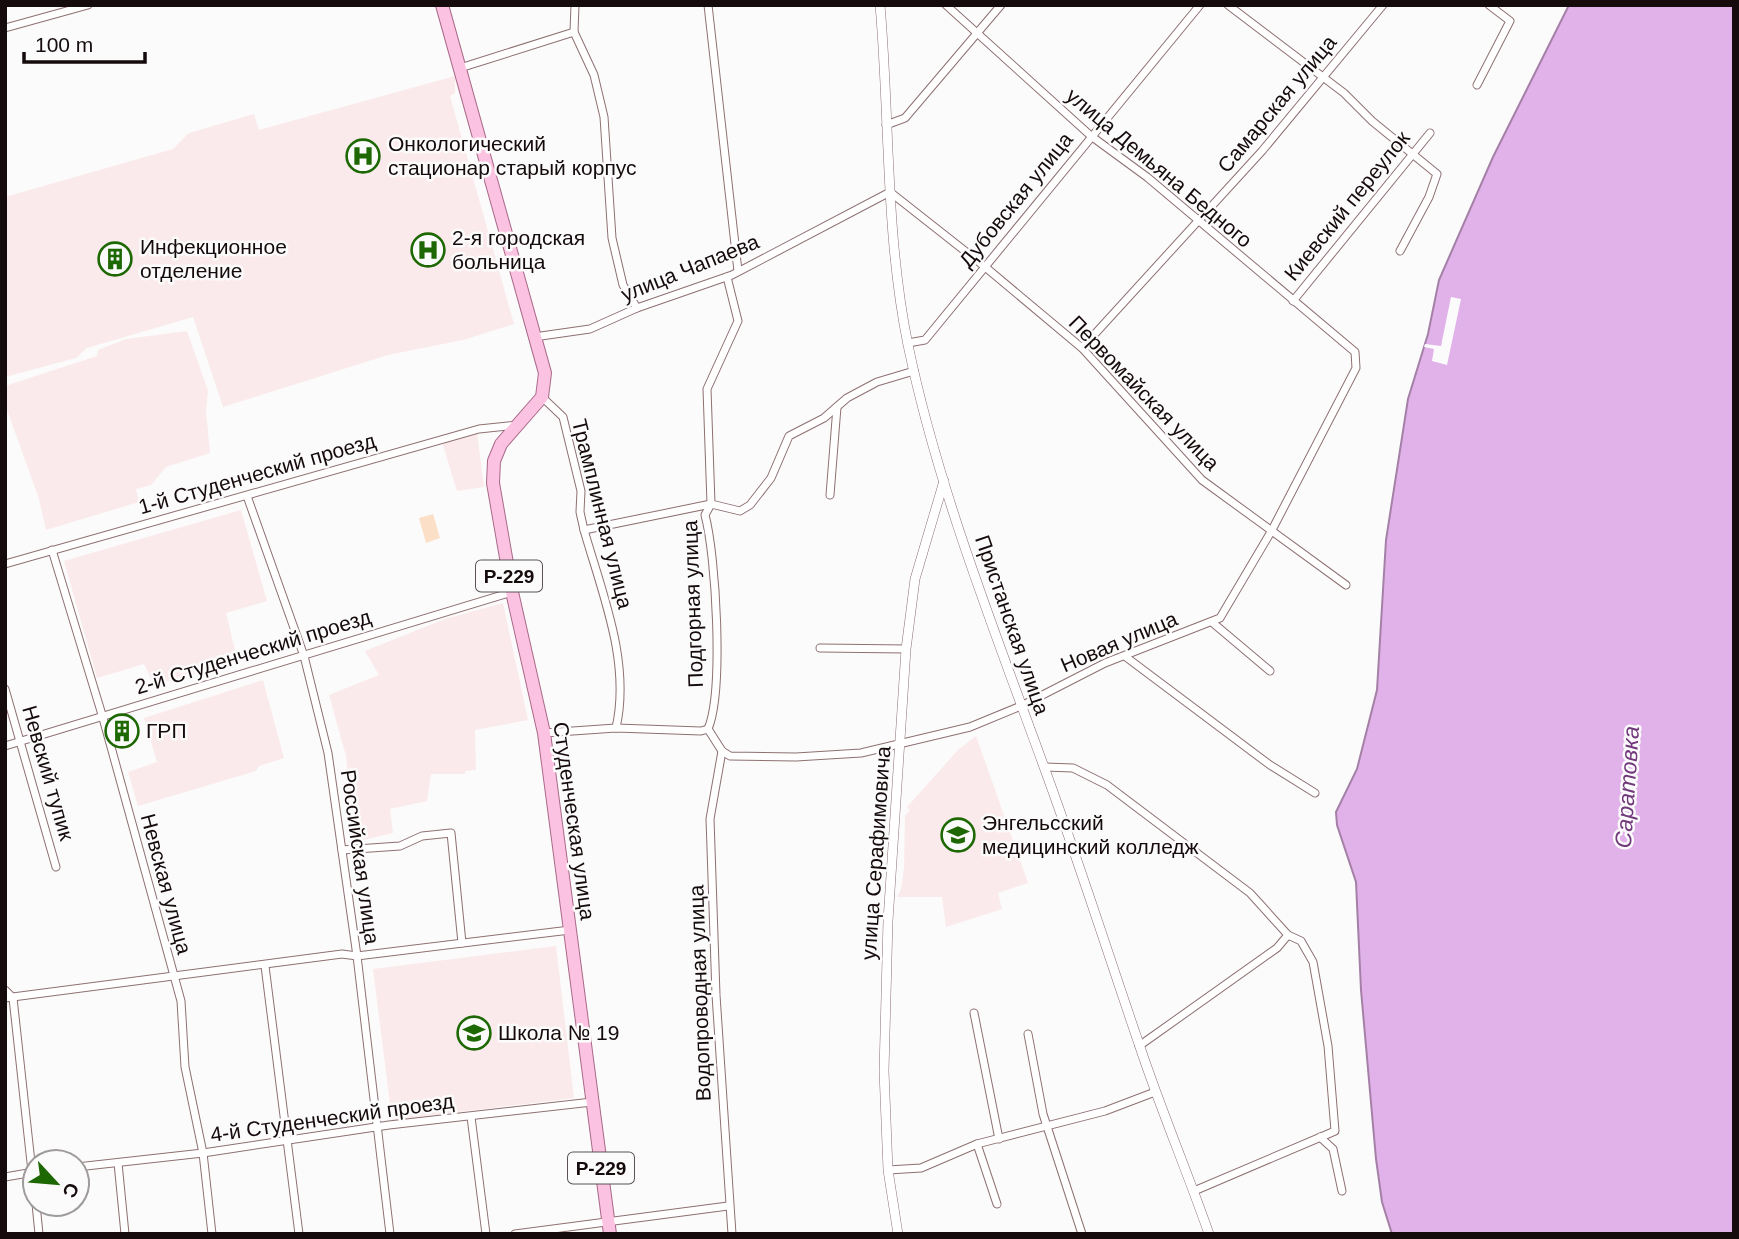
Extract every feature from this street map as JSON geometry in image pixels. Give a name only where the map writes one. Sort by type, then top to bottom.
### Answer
[{"type":"main road","points":[[442,5],[545,373],[542,397]]},
{"type":"main road","name":"Р-229","points":[[519,425],[542,397]]},
{"type":"main road","name":"Студенческая улица","points":[[519,425],[501,444],[494,461],[493,483],[512,592],[544,733],[609,1228]]},
{"type":"street","points":[[5,29],[88,5]]},
{"type":"street","points":[[575,5],[574,32],[594,75],[604,117],[612,238],[623,285],[637,308]]},
{"type":"street","points":[[708,5],[738,271]]},
{"type":"street","name":"Пристанская улица","points":[[880,5],[890,192],[908,343],[914,370],[944,479],[1021,706],[1045,767],[1155,1092],[1209,1234]]},
{"type":"street","name":"улица Демьяна Бедного","points":[[946,5],[1091,136],[1147,177],[1355,352]]},
{"type":"street","points":[[886,125],[905,118],[1002,5]]},
{"type":"street","name":"Дубовская улица","points":[[908,343],[925,340],[1200,5]]},
{"type":"street","points":[[1228,5],[1343,93],[1437,174],[1429,197],[1400,251]]},
{"type":"street","name":"Самарская улица","points":[[1082,348],[1198,222],[1383,5]]},
{"type":"street","points":[[1477,86],[1510,22],[1489,5]]},
{"type":"street","points":[[460,68],[574,32]]},
{"type":"street","name":"Киевский переулок","points":[[1293,301],[1430,132]]},
{"type":"street","name":"улица Чапаева","points":[[534,337],[590,329],[637,308],[727,277],[890,192]]},
{"type":"street","name":"Первомайская улица","points":[[890,192],[1082,348],[1202,480],[1346,585]]},
{"type":"street","name":"Подгорная улица","points":[[708,729],[712,719],[716,664],[712,541],[705,515],[711,504],[707,389],[738,321],[727,277]]},
{"type":"street","name":"Новая улица","points":[[722,751],[730,756],[796,757],[861,753],[970,727],[1021,706],[1105,663],[1213,622],[1226,610],[1272,530],[1356,368],[1355,352]]},
{"type":"street","points":[[584,530],[711,504],[740,511],[750,505],[771,478],[789,436],[824,418],[877,382],[914,370]]},
{"type":"street","name":"Трамплинная улица","points":[[542,397],[563,417],[581,491],[580,512],[584,530],[614,639],[622,699],[616,728]]},
{"type":"street","points":[[830,495],[837,407]]},
{"type":"street","name":"1-й Студенческий проезд","points":[[5,564],[479,429],[519,425]]},
{"type":"street","name":"улица Серафимовича","points":[[898,1234],[888,1170],[885,996],[900,745],[906,649],[915,579],[944,479]]},
{"type":"street","name":"Российская улица","points":[[247,496],[303,656],[328,753],[357,956],[375,1128],[390,1234]]},
{"type":"street","name":"Невская улица","points":[[52,550],[103,718],[181,1001],[185,1067],[203,1153],[212,1234]]},
{"type":"street","name":"2-й Студенческий проезд","points":[[5,746],[512,592]]},
{"type":"street","points":[[1213,622],[1270,670]]},
{"type":"street","points":[[820,648],[906,649]]},
{"type":"street","points":[[1126,657],[1270,765],[1315,793]]},
{"type":"street","name":"Невский тупик","points":[[5,690],[56,867]]},
{"type":"street","points":[[544,733],[616,728],[701,732],[708,729],[722,751]]},
{"type":"street","name":"Водопроводная улица","points":[[722,751],[710,819],[728,1206],[732,1234]]},
{"type":"street","points":[[1045,767],[1073,768],[1107,785],[1251,893],[1288,935],[1301,940],[1313,962],[1328,1045],[1335,1131],[1194,1191]]},
{"type":"street","points":[[342,850],[400,846],[422,836],[451,833],[462,943]]},
{"type":"street","points":[[9,998],[342,954],[357,956],[570,930]]},
{"type":"street","points":[[1139,1046],[1256,963],[1288,935]]},
{"type":"street","points":[[265,966],[299,1234]]},
{"type":"street","points":[[5,990],[9,998],[30,1148]]},
{"type":"street","points":[[974,1013],[999,1139]]},
{"type":"street","points":[[1028,1034],[1048,1126],[1082,1234]]},
{"type":"street","points":[[888,1170],[921,1168],[977,1144],[1104,1111],[1155,1092]]},
{"type":"street","name":"4-й Студенческий проезд","points":[[91,1166],[592,1102]]},
{"type":"street","points":[[471,1117],[486,1234]]},
{"type":"street","points":[[1320,1137],[1333,1149],[1342,1191]]},
{"type":"street","points":[[977,1144],[997,1204]]},
{"type":"street","points":[[118,1163],[125,1234]]},
{"type":"street","points":[[515,1234],[609,1228],[728,1206]]},
{"type":"shaded area","points":[[455,76],[455,93],[450,96],[514,324],[463,340],[388,355],[223,407],[193,317],[87,348],[76,358],[5,377],[5,197],[173,149],[189,133],[254,114],[259,130]]},
{"type":"shaded area","points":[[187,331],[208,391],[206,411],[210,453],[166,467],[151,485],[136,489],[139,502],[46,530],[39,499],[5,404],[5,386],[97,356],[98,350],[126,339]]},
{"type":"shaded area","points":[[477,432],[484,487],[457,491],[442,442]]},
{"type":"shaded area","points":[[241,510],[267,601],[226,613],[235,650],[256,649],[258,656],[154,685],[144,664],[97,678],[64,561]]},
{"type":"shaded area","points":[[433,514],[440,538],[426,543],[419,518]]},
{"type":"shaded area","points":[[503,603],[528,720],[475,730],[476,770],[465,771],[465,774],[431,774],[427,801],[390,809],[393,833],[355,842],[346,756],[329,695],[379,675],[365,651],[445,619]]},
{"type":"shaded area","points":[[263,680],[284,758],[259,766],[256,771],[138,806],[128,772],[157,762],[144,718]]},
{"type":"shaded area","name":"Энгельсский медицинский колледж","points":[[976,736],[1028,883],[998,893],[1002,909],[946,927],[942,897],[897,897],[901,890],[904,868],[905,816],[910,810],[907,807],[958,750]]},
{"type":"shaded area","name":"Школа № 19","points":[[556,946],[574,1098],[392,1120],[373,969]]},
{"type":"water","name":"Саратовка","points":[[1569,5],[1734,5],[1734,1234],[1392,1234],[1382,1202],[1376,1159],[1361,990],[1356,882],[1337,825],[1336,812],[1357,769],[1377,690],[1386,540],[1408,399],[1428,334],[1439,280],[1493,157]]},
{"type":"pier","points":[[1451,297],[1461,299],[1447,365],[1432,361],[1434,349],[1424,347],[1425,344],[1441,346]]},
{"type":"place","name":"Онкологический стационар старый корпус","points":[[363,156]]},
{"type":"place","name":"2-я городская больница","points":[[428,250]]},
{"type":"place","name":"Инфекционное отделение","points":[[115,259]]},
{"type":"place","name":"ГРП","points":[[122,731]]},
{"type":"place","name":"Энгельсский медицинский колледж","points":[[958,835]]},
{"type":"place","name":"Школа № 19","points":[[474,1033]]}]
